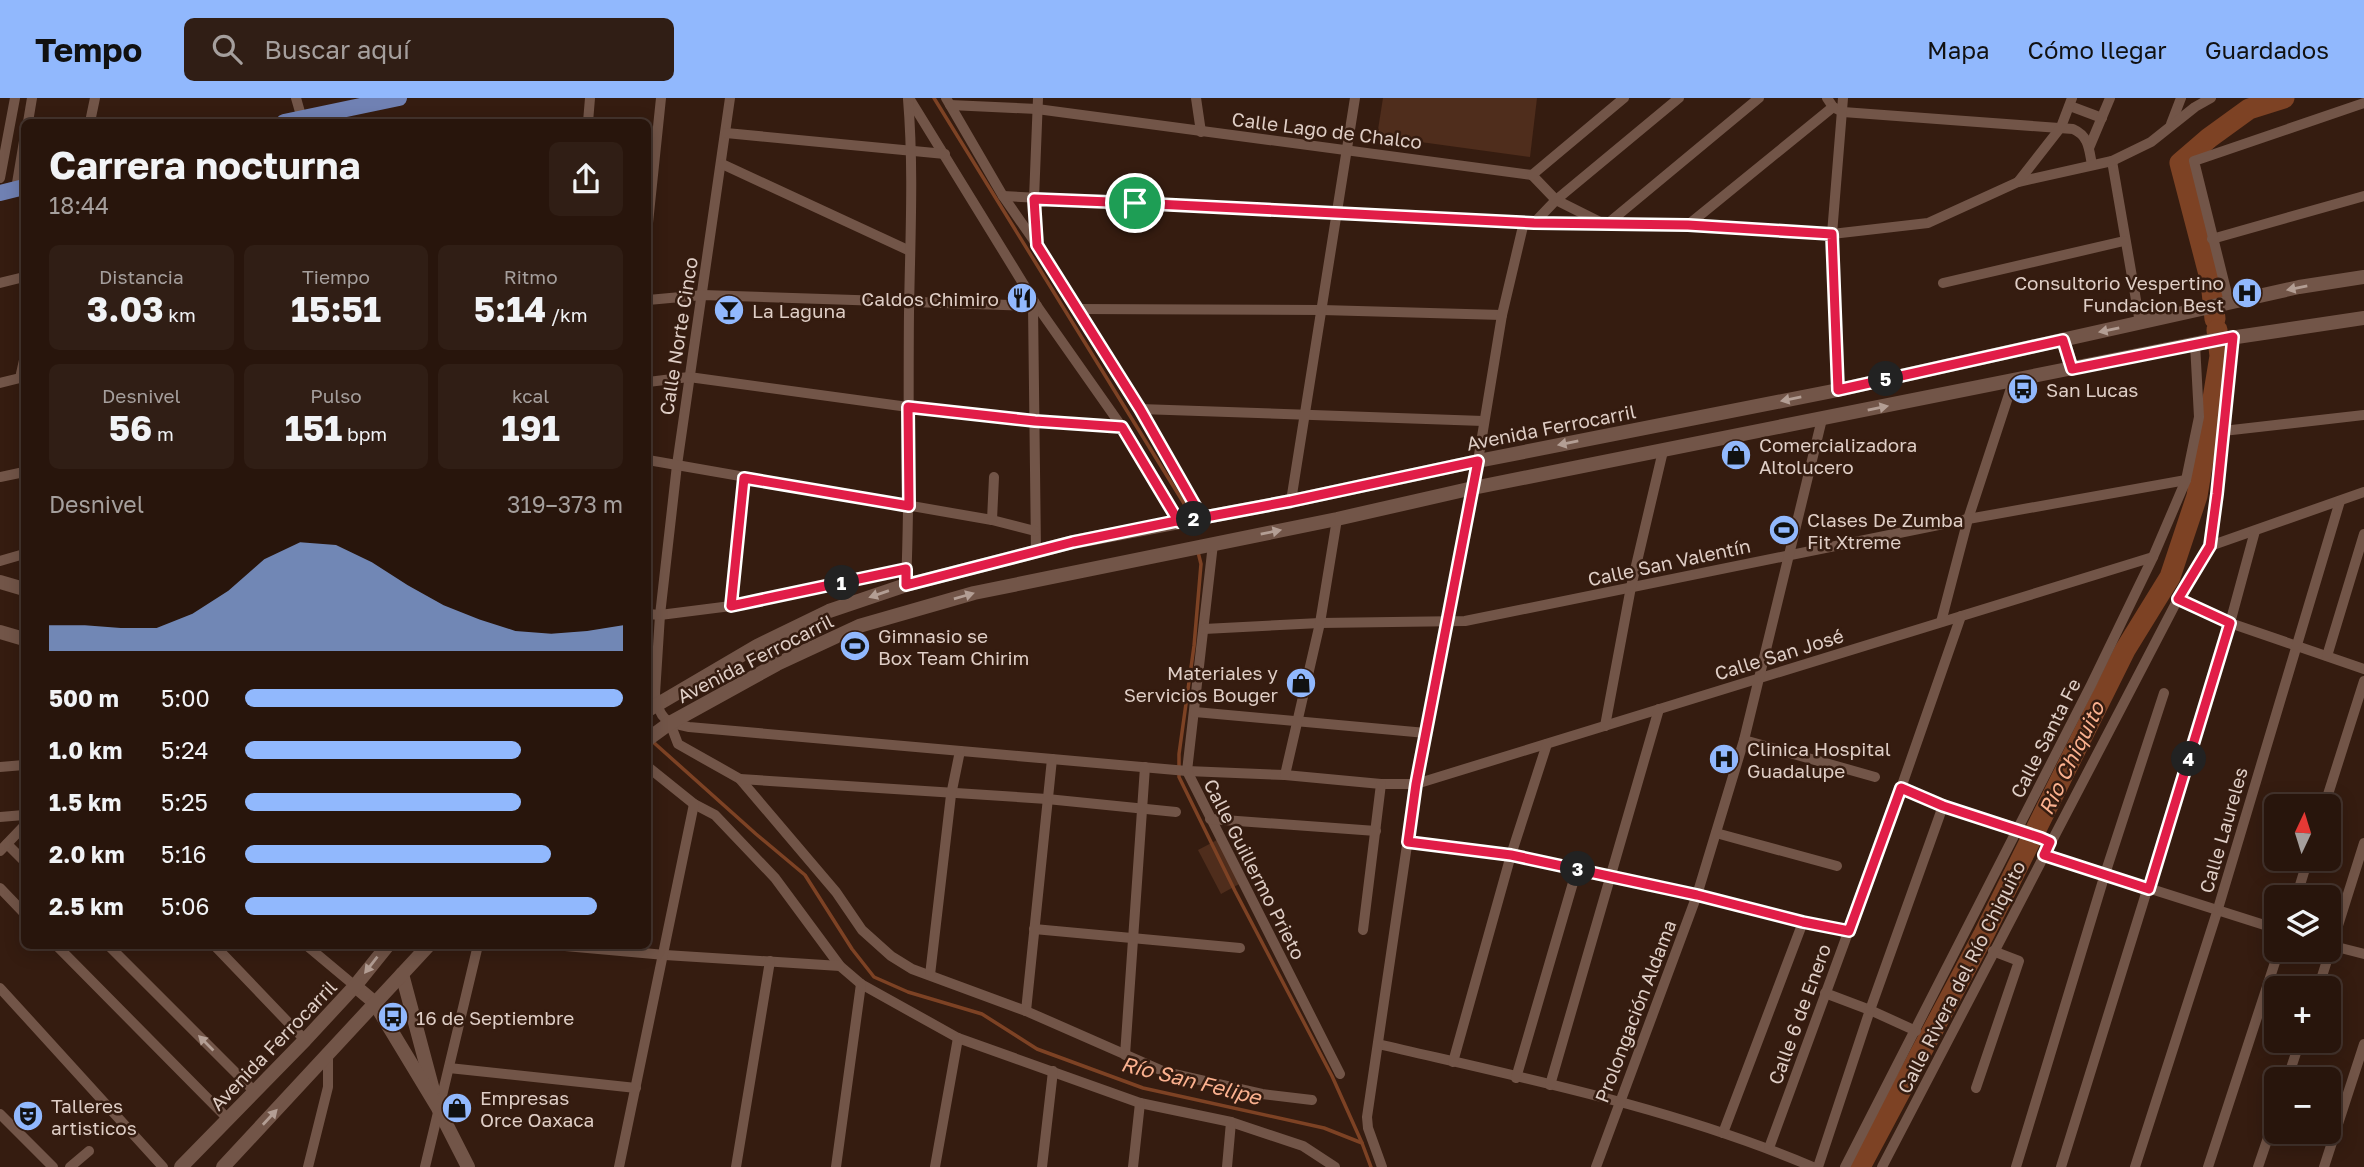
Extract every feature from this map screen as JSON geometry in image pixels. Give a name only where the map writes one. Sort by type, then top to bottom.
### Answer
[{"type":"main road","points":[[329,118],[399,98]]},
{"type":"main road","name":"Avenida Ferrocarril","points":[[652,708],[757,646],[829,611],[906,585],[1073,542],[1291,501],[1838,390],[2200,308],[2364,277]]},
{"type":"main road","name":"Avenida Ferrocarril","points":[[652,735],[777,664],[859,626],[974,593],[1337,519],[1473,488],[2229,337],[2364,318]]},
{"type":"main road","points":[[2063,340],[2072,369]]},
{"type":"main road","points":[[0,582],[21,588]]},
{"type":"main road","points":[[0,632],[21,638]]},
{"type":"main road","name":"Avenida Ferrocarril","points":[[181,1167],[305,1040],[355,986],[384,949]]},
{"type":"main road","points":[[223,1167],[425,949]]},
{"type":"main road","points":[[402,974],[438,1108]]},
{"type":"main road","points":[[355,986],[374,1002],[438,1108],[468,1167]]},
{"type":"street","points":[[0,178],[15,98]]},
{"type":"street","points":[[28,119],[32,98]]},
{"type":"street","points":[[91,119],[95,98]]},
{"type":"street","points":[[296,98],[300,112]]},
{"type":"street","points":[[588,119],[590,98]]},
{"type":"street","points":[[651,194],[661,98]]},
{"type":"street","name":"Calle Norte Cinco","points":[[652,708],[677,465],[730,98]]},
{"type":"street","points":[[906,585],[912,152],[908,98]]},
{"type":"street","points":[[908,98],[1035,306],[1190,519]]},
{"type":"street","points":[[1196,98],[1201,132]]},
{"type":"street","points":[[1291,501],[1355,98]]},
{"type":"street","points":[[1606,225],[1556,200],[1532,174],[1624,98]]},
{"type":"street","points":[[1382,1167],[1368,1128],[1367,1117],[1416,784],[1478,461],[1502,315],[1529,223],[1679,98]]},
{"type":"street","points":[[1606,225],[1759,98]]},
{"type":"street","points":[[1688,225],[1843,98]]},
{"type":"street","points":[[2089,148],[2110,98]]},
{"type":"street","points":[[2171,125],[2181,98]]},
{"type":"street","points":[[1003,196],[1529,223],[1688,225],[1832,234],[1928,223],[2018,182],[2112,161],[2151,142],[2211,98]]},
{"type":"street","points":[[948,102],[1003,196],[1140,409],[1190,519]]},
{"type":"street","name":"Calle Lago de Chalco","points":[[948,102],[1037,104],[1201,132],[1532,174]]},
{"type":"street","points":[[2018,182],[2061,127],[2071,102],[2102,118]]},
{"type":"street","points":[[2226,303],[2194,161],[2364,103]]},
{"type":"street","points":[[1037,104],[1034,199],[1037,245]]},
{"type":"street","points":[[1834,106],[2061,127],[2081,133],[2086,138],[2092,165]]},
{"type":"street","points":[[1834,106],[1832,234],[1838,390]]},
{"type":"street","points":[[726,134],[945,155]]},
{"type":"street","points":[[13,190],[21,154]]},
{"type":"street","points":[[2112,161],[2140,323]]},
{"type":"street","points":[[722,164],[910,251]]},
{"type":"street","points":[[2212,239],[2364,196]]},
{"type":"street","points":[[1943,284],[2124,241]]},
{"type":"street","points":[[0,283],[21,278]]},
{"type":"street","points":[[651,300],[703,295],[1035,306]]},
{"type":"street","points":[[1035,306],[1035,552]]},
{"type":"street","points":[[1075,309],[1322,310],[1502,315]]},
{"type":"street","name":"Calle Rivera del Río Chiquito","points":[[1882,1167],[2044,855],[2045,840],[2210,546],[2223,431],[2229,337]]},
{"type":"street","name":"Calle Santa Fe","points":[[1845,1167],[2023,830],[2153,557],[2186,480],[2199,416],[2199,343]]},
{"type":"street","points":[[0,383],[21,377]]},
{"type":"street","points":[[651,383],[689,377],[908,407],[1035,421],[1122,427]]},
{"type":"street","points":[[1941,622],[1968,519],[2013,382]]},
{"type":"street","points":[[1140,409],[1483,421]]},
{"type":"street","points":[[2223,431],[2364,415]]},
{"type":"street","name":"Prolongación Aldama","points":[[1596,1167],[1697,895],[1716,833],[1760,678],[1822,419]]},
{"type":"street","points":[[1605,726],[1631,587],[1663,451]]},
{"type":"street","points":[[651,461],[992,520],[1035,531]]},
{"type":"street","points":[[0,477],[21,473]]},
{"type":"street","points":[[992,520],[994,477]]},
{"type":"street","points":[[731,606],[744,478]]},
{"type":"street","name":"Calle San Valentín","points":[[1204,629],[1320,623],[1447,622],[1494,616],[1968,519],[2186,480]]},
{"type":"street","points":[[2210,546],[2364,492]]},
{"type":"street","name":"Calle Laureles","points":[[2135,1167],[2217,912],[2340,501]]},
{"type":"street","points":[[1285,775],[1320,623],[1337,519]]},
{"type":"street","points":[[2061,1167],[2149,889],[2230,623],[2255,531]]},
{"type":"street","points":[[2327,656],[2364,534]]},
{"type":"street","name":"Calle Guillermo Prieto","points":[[1203,546],[1204,629],[1195,712],[1180,770],[1210,819],[1340,1074]]},
{"type":"street","points":[[0,561],[21,555]]},
{"type":"street","name":"Calle San José","points":[[670,723],[689,727],[1180,770],[1416,784],[2153,557]]},
{"type":"street","points":[[651,614],[731,606],[906,569]]},
{"type":"street","points":[[2178,599],[2230,623],[2364,669]]},
{"type":"street","name":"Calle 6 de Enero","points":[[1769,1148],[1961,616]]},
{"type":"street","points":[[2328,794],[2364,681]]},
{"type":"street","points":[[2016,1167],[2105,874],[2164,693]]},
{"type":"street","points":[[652,708],[670,723],[678,744],[740,779],[836,892],[862,930],[891,956],[912,969],[1027,1011],[1166,1072],[1262,1094],[1312,1100]]},
{"type":"street","points":[[1550,1085],[1660,709]]},
{"type":"street","points":[[1195,712],[1426,733]]},
{"type":"street","points":[[1744,740],[1875,777]]},
{"type":"street","points":[[1453,1062],[1511,855],[1547,744]]},
{"type":"street","points":[[930,975],[951,795],[960,751]]},
{"type":"street","points":[[1027,1011],[1052,759]]},
{"type":"street","points":[[0,766],[21,765]]},
{"type":"street","points":[[1125,1055],[1145,767]]},
{"type":"street","points":[[651,768],[694,804],[715,815],[775,878],[840,966],[861,984],[958,1038],[1140,1103],[1231,1122],[1303,1146],[1335,1167]]},
{"type":"street","points":[[740,779],[951,795],[1047,799],[1176,812]]},
{"type":"street","points":[[1363,930],[1381,784]]},
{"type":"street","points":[[1901,788],[1943,806],[2023,830],[2045,840]]},
{"type":"street","points":[[619,1167],[665,955],[694,804]]},
{"type":"street","points":[[1378,1044],[1619,1101],[1769,1148],[1816,1167],[1943,806]]},
{"type":"street","points":[[0,817],[21,815]]},
{"type":"street","points":[[1210,819],[1376,831]]},
{"type":"street","points":[[21,829],[4,848],[21,859]]},
{"type":"street","points":[[1716,833],[1837,866]]},
{"type":"street","points":[[1408,842],[1511,855],[1849,931]]},
{"type":"street","points":[[2341,914],[2364,843]]},
{"type":"street","points":[[2044,855],[2264,925]]},
{"type":"street","points":[[1516,1078],[1577,869]]},
{"type":"street","points":[[0,888],[21,910]]},
{"type":"street","points":[[1723,1133],[1803,922]]},
{"type":"street","points":[[1034,929],[1240,948]]},
{"type":"street","points":[[2341,948],[2364,954]]},
{"type":"street","points":[[60,949],[229,1120]]},
{"type":"street","points":[[112,949],[254,1091]]},
{"type":"street","points":[[218,949],[305,1040]]},
{"type":"street","points":[[311,949],[355,986]]},
{"type":"street","points":[[425,1167],[477,949]]},
{"type":"street","points":[[598,949],[840,966]]},
{"type":"street","points":[[1976,1088],[2019,961],[1993,951]]},
{"type":"street","points":[[736,1167],[770,961]]},
{"type":"street","points":[[2208,1167],[2275,962]]},
{"type":"street","points":[[836,1167],[861,984]]},
{"type":"street","points":[[0,988],[163,1167]]},
{"type":"street","points":[[1825,993],[1916,1031]]},
{"type":"street","points":[[935,1167],[958,1038]]},
{"type":"street","points":[[2324,1167],[2364,1044]]},
{"type":"street","points":[[308,1167],[328,1087],[328,1055]]},
{"type":"street","points":[[449,1068],[636,1088]]},
{"type":"street","points":[[1041,1167],[1053,1071]]},
{"type":"street","points":[[1133,1167],[1140,1103]]},
{"type":"street","points":[[0,1114],[50,1166]]},
{"type":"street","points":[[1227,1167],[1231,1122]]},
{"type":"street","points":[[2258,1167],[2266,1144]]},
{"type":"street","points":[[70,1167],[89,1151]]},
{"type":"shaded area","points":[[1383,98],[1537,98],[1530,157],[1377,136]]},
{"type":"shaded area","points":[[1217,840],[1241,883],[1221,894],[1198,850]]},
{"type":"waterway","points":[[934,98],[1185,505],[1188,518]]},
{"type":"waterway","name":"Rio Chiquito","points":[[2215,319],[2211,282],[2180,163],[2249,109],[2284,98]]},
{"type":"waterway","name":"Rio Chiquito","points":[[1860,1167],[1984,934],[2125,650],[2170,577],[2197,496],[2220,356],[2217,330]]},
{"type":"waterway","points":[[1198,552],[1201,564],[1194,646],[1179,754],[1179,777],[1332,1076],[1362,1143]]},
{"type":"waterway","name":"Río San Felipe","points":[[652,741],[805,875],[852,949],[874,977],[908,992],[982,1014],[1037,1049],[1143,1088],[1324,1128],[1362,1143],[1371,1167]]},
{"type":"place","name":"Consultorio Vespertino Fundacion Best","points":[[2247,293]]},
{"type":"place","name":"Caldos Chimiro","points":[[1022,298]]},
{"type":"place","name":"La Laguna","points":[[729,310]]},
{"type":"place","name":"San Lucas","points":[[2023,389]]},
{"type":"place","name":"Comercializadora Altolucero","points":[[1736,455]]},
{"type":"place","name":"Clases De Zumba Fit Xtreme","points":[[1784,530]]},
{"type":"place","name":"Gimnasio se Box Team Chirim","points":[[855,646]]},
{"type":"place","name":"Materiales y Servicios Bouger","points":[[1301,683]]},
{"type":"place","name":"Clinica Hospital Guadalupe","points":[[1724,759]]},
{"type":"place","name":"16 de Septiembre","points":[[393,1017]]},
{"type":"place","name":"Empresas Orce Oaxaca","points":[[457,1108]]},
{"type":"place","name":"Talleres artisticos","points":[[28,1116]]},
{"type":"route","points":[[1135,203],[1034,199],[1037,245],[1140,409],[1201,516],[1179,522],[1073,542],[906,585],[906,569],[731,606],[744,478],[909,506],[908,407],[1035,421],[1122,427],[1179,522],[1478,461],[1416,784],[1408,842],[1511,855],[1849,931],[1901,788],[1943,806],[2027,831],[2050,842],[2044,855],[2149,889],[2230,623],[2178,599],[2210,546],[2233,337],[2072,369],[2063,340],[1838,390],[1832,234],[1688,225],[1534,223],[1135,203]]}]
